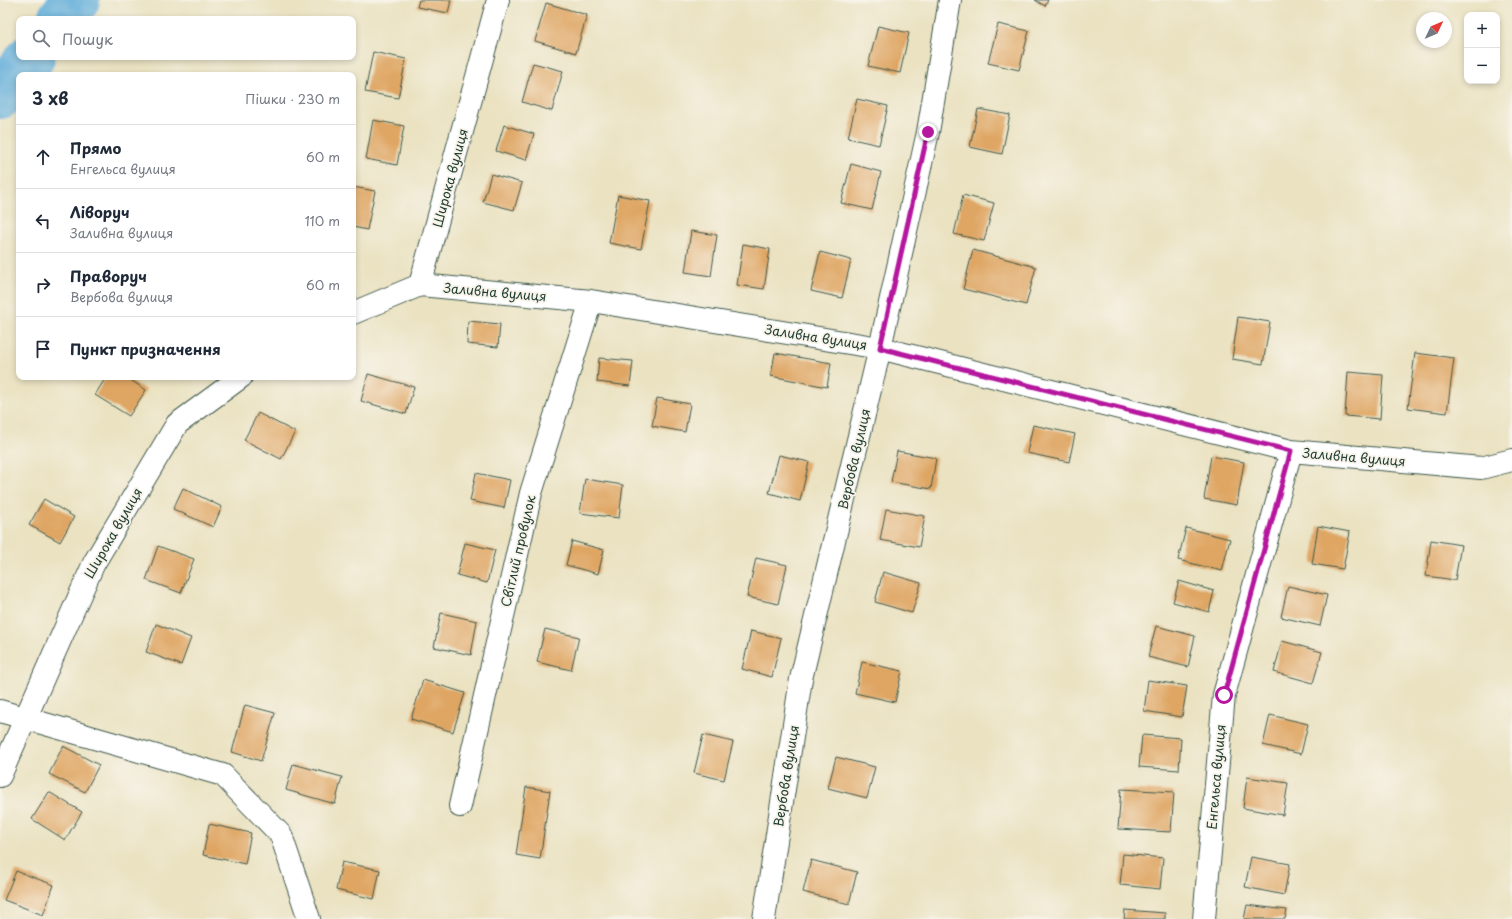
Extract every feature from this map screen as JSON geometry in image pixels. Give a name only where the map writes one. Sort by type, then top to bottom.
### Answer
[{"type":"street","name":"Широка вулиця","points":[[420,285],[498,0]]},
{"type":"street","name":"Вербова вулиця","points":[[764,919],[801,678],[880,348],[928,132],[950,0]]},
{"type":"street","name":"Заливна вулиця","points":[[420,285],[591,301],[880,348],[1291,451],[1481,468],[1512,460]]},
{"type":"street","points":[[356,312],[420,285]]},
{"type":"street","name":"Світлий провулок","points":[[460,806],[530,493],[591,301]]},
{"type":"street","name":"Широка вулиця","points":[[0,776],[94,563],[177,424],[237,380]]},
{"type":"street","name":"Енгельса вулиця","points":[[1204,919],[1224,695],[1291,451]]},
{"type":"street","points":[[0,711],[223,775],[281,835],[309,919]]},
{"type":"building","points":[[419,0],[451,0],[448,13],[417,7]]},
{"type":"building","points":[[1035,0],[1048,0],[1045,6]]},
{"type":"building","points":[[546,3],[587,15],[576,53],[535,41]]},
{"type":"building","points":[[998,24],[1029,31],[1019,70],[988,63]]},
{"type":"building","points":[[878,26],[909,33],[900,73],[868,66]]},
{"type":"building","points":[[373,52],[406,59],[398,98],[365,92]]},
{"type":"building","points":[[533,63],[563,71],[552,111],[522,102]]},
{"type":"building","points":[[857,99],[888,106],[879,145],[848,138]]},
{"type":"building","points":[[978,109],[1010,115],[1002,154],[970,147]]},
{"type":"building","points":[[373,120],[404,126],[397,165],[366,159]]},
{"type":"building","points":[[504,125],[534,134],[526,160],[496,151]]},
{"type":"building","points":[[851,164],[881,172],[872,210],[841,203]]},
{"type":"building","points":[[491,174],[522,183],[514,210],[483,202]]},
{"type":"building","points":[[356,188],[375,191],[367,230],[356,228]]},
{"type":"building","points":[[618,195],[650,201],[641,249],[609,243]]},
{"type":"building","points":[[963,195],[994,203],[984,241],[954,234]]},
{"type":"building","points":[[691,231],[717,235],[711,276],[685,272]]},
{"type":"building","points":[[743,244],[770,249],[764,289],[737,285]]},
{"type":"building","points":[[973,250],[1036,267],[1026,305],[963,289]]},
{"type":"building","points":[[820,252],[851,260],[842,298],[811,291]]},
{"type":"building","points":[[1238,317],[1270,322],[1263,364],[1232,359]]},
{"type":"building","points":[[468,321],[500,324],[498,347],[467,344]]},
{"type":"building","points":[[775,353],[831,363],[827,387],[771,376]]},
{"type":"building","points":[[1415,353],[1454,358],[1447,413],[1408,408]]},
{"type":"building","points":[[599,358],[633,361],[630,386],[597,382]]},
{"type":"building","points":[[1348,372],[1383,375],[1380,419],[1345,416]]},
{"type":"building","points":[[368,374],[414,387],[406,414],[361,401]]},
{"type":"building","points":[[104,380],[131,380],[146,390],[129,416],[95,395]]},
{"type":"building","points":[[657,398],[690,404],[685,432],[652,426]]},
{"type":"building","points":[[258,413],[295,432],[281,459],[244,440]]},
{"type":"building","points":[[1033,425],[1075,434],[1069,462],[1027,453]]},
{"type":"building","points":[[897,451],[936,458],[931,489],[891,482]]},
{"type":"building","points":[[779,455],[809,462],[800,501],[769,493]]},
{"type":"building","points":[[1211,456],[1244,462],[1237,505],[1204,499]]},
{"type":"building","points":[[476,473],[510,480],[504,508],[470,501]]},
{"type":"building","points":[[585,479],[623,485],[619,518],[580,513]]},
{"type":"building","points":[[183,488],[222,507],[213,527],[173,509]]},
{"type":"building","points":[[44,499],[74,517],[60,542],[29,525]]},
{"type":"building","points":[[886,509],[925,516],[919,547],[880,540]]},
{"type":"building","points":[[1318,526],[1350,532],[1343,569],[1312,564]]},
{"type":"building","points":[[1186,528],[1230,539],[1222,571],[1178,560]]},
{"type":"building","points":[[1431,540],[1461,545],[1455,580],[1426,576]]},
{"type":"building","points":[[572,541],[604,550],[598,574],[566,565]]},
{"type":"building","points":[[465,543],[495,550],[487,583],[457,575]]},
{"type":"building","points":[[158,546],[194,559],[181,593],[146,580]]},
{"type":"building","points":[[756,558],[787,565],[778,604],[747,597]]},
{"type":"building","points":[[883,572],[921,583],[912,613],[875,602]]},
{"type":"building","points":[[1179,581],[1214,591],[1209,612],[1173,602]]},
{"type":"building","points":[[1288,586],[1327,595],[1320,626],[1281,617]]},
{"type":"building","points":[[441,613],[477,621],[471,655],[434,647]]},
{"type":"building","points":[[156,624],[191,638],[181,665],[146,652]]},
{"type":"building","points":[[1156,626],[1195,636],[1188,667],[1148,657]]},
{"type":"building","points":[[545,629],[579,637],[571,670],[537,662]]},
{"type":"building","points":[[751,631],[781,638],[772,677],[742,669]]},
{"type":"building","points":[[1282,641],[1322,652],[1313,683],[1274,672]]},
{"type":"building","points":[[862,662],[902,671],[895,702],[855,693]]},
{"type":"building","points":[[423,680],[465,693],[453,732],[411,719]]},
{"type":"building","points":[[1148,680],[1187,686],[1182,717],[1144,711]]},
{"type":"building","points":[[245,705],[275,713],[261,761],[232,752]]},
{"type":"building","points":[[1270,715],[1308,724],[1301,754],[1263,745]]},
{"type":"building","points":[[703,735],[733,742],[724,780],[694,773]]},
{"type":"building","points":[[1142,735],[1181,738],[1179,770],[1139,767]]},
{"type":"building","points":[[63,746],[99,765],[85,792],[49,774]]},
{"type":"building","points":[[836,757],[875,767],[867,798],[828,788]]},
{"type":"building","points":[[293,764],[342,777],[335,804],[286,790]]},
{"type":"building","points":[[1247,777],[1288,783],[1283,815],[1243,808]]},
{"type":"building","points":[[526,787],[550,791],[540,859],[516,855]]},
{"type":"building","points":[[1121,789],[1174,792],[1171,832],[1118,829]]},
{"type":"building","points":[[49,792],[82,812],[65,840],[32,819]]},
{"type":"building","points":[[209,824],[251,833],[245,864],[203,855]]},
{"type":"building","points":[[1123,854],[1163,858],[1160,889],[1120,885]]},
{"type":"building","points":[[1251,857],[1290,864],[1284,895],[1245,887]]},
{"type":"building","points":[[811,860],[857,872],[849,904],[803,892]]},
{"type":"building","points":[[342,862],[380,870],[374,899],[336,890]]},
{"type":"building","points":[[16,871],[54,885],[43,915],[4,900]]},
{"type":"building","points":[[1247,905],[1287,910],[1285,919],[1244,919]]},
{"type":"building","points":[[1125,910],[1165,913],[1165,919],[1124,919]]},
{"type":"waterway","points":[[63,16],[76,0]]},
{"type":"waterway","points":[[19,72],[29,60]]},
{"type":"waterway","points":[[0,95],[16,75]]},
{"type":"route","points":[[928,132],[880,348],[1291,451],[1224,695]]}]
